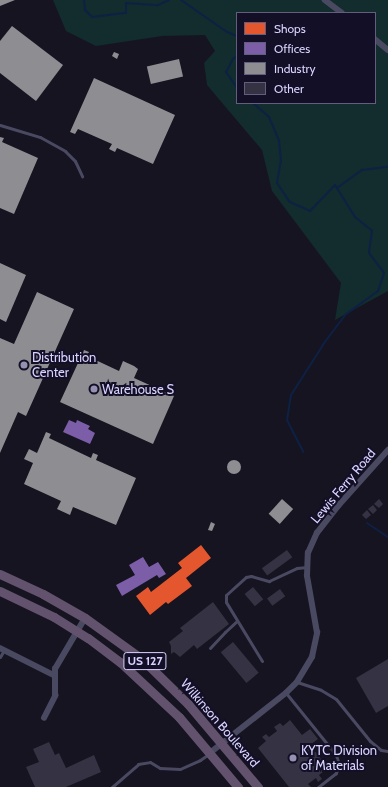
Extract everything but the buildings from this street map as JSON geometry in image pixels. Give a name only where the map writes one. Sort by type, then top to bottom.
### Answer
[{"type":"highway","name":"Wilkinson Boulevard","points":[[0,574],[43,594],[85,618],[115,638],[153,669],[188,704],[258,787]]},
{"type":"highway","name":"Wilkinson Boulevard","points":[[0,591],[37,608],[77,631],[110,653],[146,684],[179,718],[238,787]]},
{"type":"street","points":[[325,0],[341,12]]},
{"type":"street","points":[[376,40],[388,50]]},
{"type":"street","name":"Lewis Ferry Road","points":[[210,753],[286,693],[297,682],[312,657],[317,633],[306,576],[308,553],[317,533],[338,506],[388,450]]},
{"type":"street","points":[[44,718],[55,696],[56,689],[54,675],[63,653],[85,618]]},
{"type":"street","points":[[2,649],[54,675]]},
{"type":"lane","points":[[0,124],[40,137],[65,152],[76,161],[82,176]]},
{"type":"lane","points":[[262,661],[237,622],[225,599],[228,592],[246,577],[251,576],[269,581],[297,568],[307,567]]},
{"type":"lane","points":[[210,648],[237,622]]},
{"type":"lane","points":[[0,658],[2,649]]},
{"type":"lane","points":[[297,682],[321,690],[336,699],[370,741],[381,750],[388,751]]},
{"type":"lane","points":[[286,693],[336,754],[339,765],[336,773],[318,787]]},
{"type":"lane","points":[[112,787],[138,764],[150,762],[160,768],[180,769],[200,760],[210,753]]},
{"type":"green space","points":[[53,0],[388,0],[388,291],[335,320],[341,283],[272,191],[262,150],[207,85],[204,63],[215,51],[205,35],[162,36],[96,46],[66,31]]},
{"type":"waterway","points":[[84,0],[85,10],[92,17],[126,13],[126,3],[158,5],[169,0]]},
{"type":"waterway","points":[[181,0],[227,32],[236,36]]},
{"type":"waterway","points":[[236,57],[233,59],[226,72],[236,87]]},
{"type":"waterway","points":[[254,104],[269,117],[279,141],[281,160],[277,183],[290,202],[310,211],[335,185],[355,217],[372,231],[369,253],[384,273],[378,291],[346,314],[323,345],[291,395],[287,420],[303,452]]},
{"type":"waterway","points":[[337,188],[362,170],[388,167]]},
{"type":"waterway","points":[[367,523],[388,537]]},
{"type":"place","name":"Distribution Center","points":[[24,365]]},
{"type":"place","name":"Warehouse S","points":[[94,389]]},
{"type":"place","name":"KYTC Division of Materials","points":[[293,758]]}]
